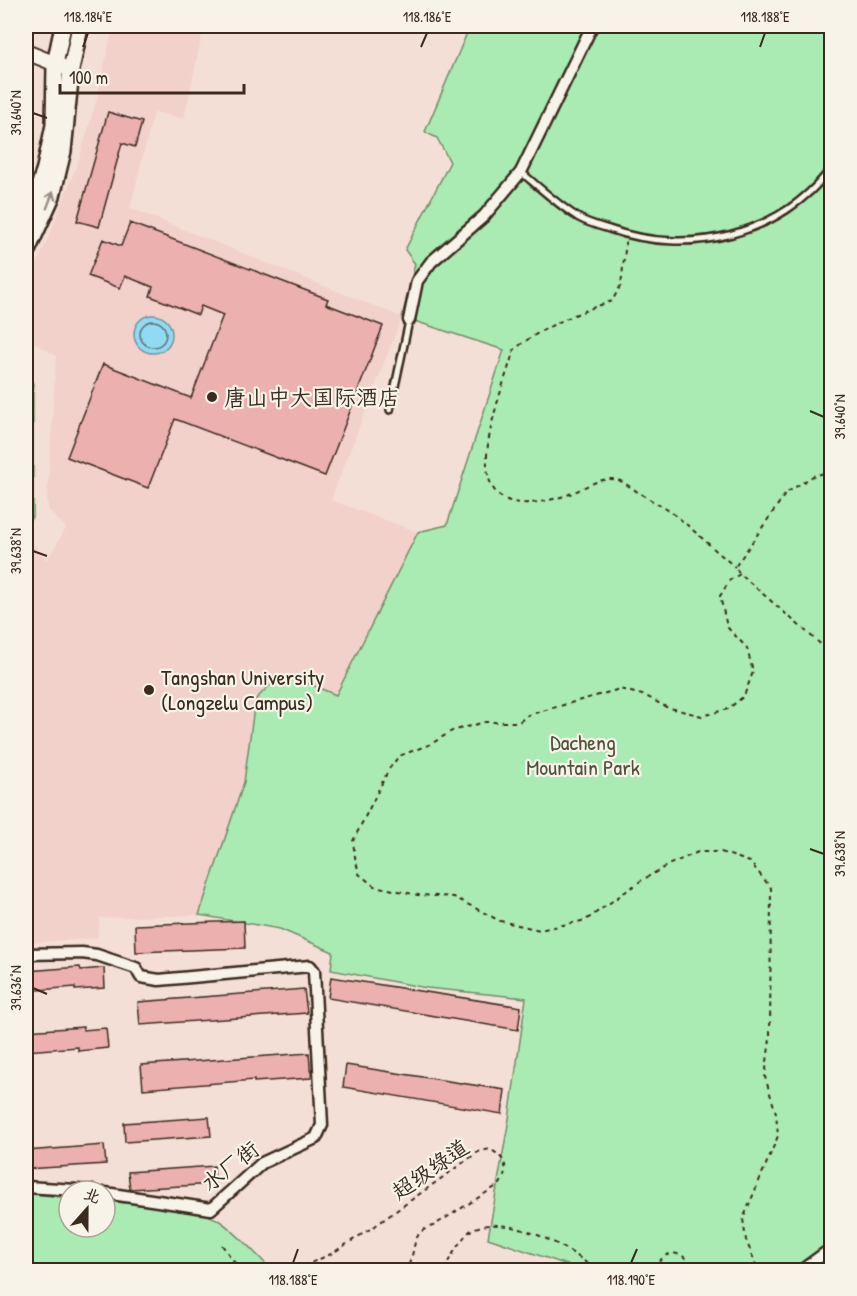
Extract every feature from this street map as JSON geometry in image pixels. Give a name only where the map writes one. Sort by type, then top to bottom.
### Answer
[{"type":"main road","points":[[26,221],[45,168],[54,125],[55,64],[63,26]]},
{"type":"main road","points":[[26,253],[52,196],[63,152],[71,70],[80,26]]},
{"type":"street","points":[[409,321],[417,281],[431,261],[484,216],[521,172],[592,26]]},
{"type":"street","points":[[26,52],[71,70]]},
{"type":"street","name":"水厂街","points":[[26,954],[97,955],[136,968],[141,977],[159,980],[310,966],[314,971],[322,1125],[316,1138],[262,1162],[211,1209],[117,1195]]},
{"type":"street","points":[[26,1187],[57,1189]]},
{"type":"street","points":[[802,1270],[831,1248]]},
{"type":"lane","points":[[828,26],[831,33]]},
{"type":"lane","points":[[521,172],[553,200],[581,219],[627,236],[670,243],[739,234],[791,207],[823,178],[831,167]]},
{"type":"lane","points":[[390,410],[409,321]]},
{"type":"path","points":[[627,236],[621,285],[612,301],[583,310],[522,342],[514,350],[487,441],[488,480],[498,496],[513,503],[536,504],[567,495],[605,478],[619,480],[678,517],[831,654]]},
{"type":"path","points":[[735,567],[786,493],[813,476],[831,471]]},
{"type":"path","points":[[740,574],[730,580],[720,596],[727,627],[747,648],[753,672],[744,696],[728,709],[702,716],[666,707],[646,696],[620,689],[528,715],[519,722],[485,722],[452,732],[431,744],[399,756],[389,769],[353,841],[359,873],[374,886],[418,895],[454,897],[500,921],[540,930],[586,920],[639,882],[668,865],[698,852],[721,852],[750,862],[771,888],[770,1039],[765,1077],[776,1113],[778,1136],[742,1219],[746,1240],[758,1270]]},
{"type":"path","name":"超级绿道","points":[[295,1270],[331,1254],[375,1227],[478,1152],[490,1149],[500,1155],[505,1163],[506,1174],[500,1184],[433,1226],[423,1228],[417,1234],[411,1262],[405,1270]]},
{"type":"path","points":[[443,1270],[471,1230],[485,1226],[516,1228],[537,1234],[559,1245],[594,1270]]},
{"type":"path","points":[[222,1245],[240,1270]]},
{"type":"path","points":[[655,1270],[658,1261],[666,1255],[676,1253],[685,1257],[696,1270]]},
{"type":"shaded area","points":[[113,26],[204,26],[184,119],[154,112],[130,208],[402,317],[331,500],[418,532],[336,695],[293,677],[255,700],[244,782],[199,915],[100,918],[97,938],[26,943],[26,521],[28,538],[47,560],[66,528],[49,511],[47,502],[56,356],[26,338],[26,289],[79,159],[97,98]]},
{"type":"green space","name":"Dacheng Mountain Park","points":[[470,26],[831,26],[831,1270],[582,1270],[488,1238],[509,1119],[526,998],[427,988],[331,970],[333,952],[280,929],[199,915],[244,782],[255,700],[271,684],[293,677],[336,695],[418,532],[447,525],[504,350],[402,317],[415,264],[405,250],[450,162],[437,138],[425,132]]},
{"type":"green space","points":[[26,367],[33,384],[33,514],[31,519],[26,521]]},
{"type":"green space","points":[[26,1193],[57,1197],[57,1239],[117,1239],[117,1202],[192,1210],[218,1220],[232,1230],[272,1270],[26,1270]]},
{"type":"water","points":[[153,315],[167,320],[172,334],[167,348],[153,353],[139,348],[134,334],[139,320]]},
{"type":"building","points":[[108,112],[142,122],[135,147],[122,143],[99,227],[77,221]]},
{"type":"building","points":[[130,223],[328,299],[326,304],[383,326],[325,476],[175,419],[148,488],[67,457],[103,364],[191,398],[223,315],[201,306],[198,315],[150,296],[153,287],[125,276],[120,288],[88,276],[103,239],[121,246]]},
{"type":"building","points":[[244,921],[245,948],[136,952],[135,925]]},
{"type":"building","points":[[80,967],[81,970],[104,968],[105,988],[75,990],[75,987],[26,991],[26,971]]},
{"type":"building","points":[[331,977],[521,1007],[518,1030],[328,998]]},
{"type":"building","points":[[304,989],[307,1013],[140,1025],[138,1002]]},
{"type":"building","points":[[83,1027],[83,1030],[106,1028],[108,1048],[78,1051],[78,1047],[26,1051],[26,1031]]},
{"type":"building","points":[[309,1053],[311,1078],[143,1089],[141,1065]]},
{"type":"building","points":[[346,1065],[505,1090],[502,1114],[343,1087]]},
{"type":"building","points":[[209,1117],[211,1136],[125,1142],[124,1123]]},
{"type":"building","points":[[104,1145],[106,1164],[26,1169],[26,1151]]},
{"type":"building","points":[[214,1166],[215,1184],[130,1189],[128,1172]]},
{"type":"place","name":"唐山中大国际酒店","points":[[212,397]]},
{"type":"place","name":"Tangshan University (Longzelu Campus)","points":[[149,690]]}]
